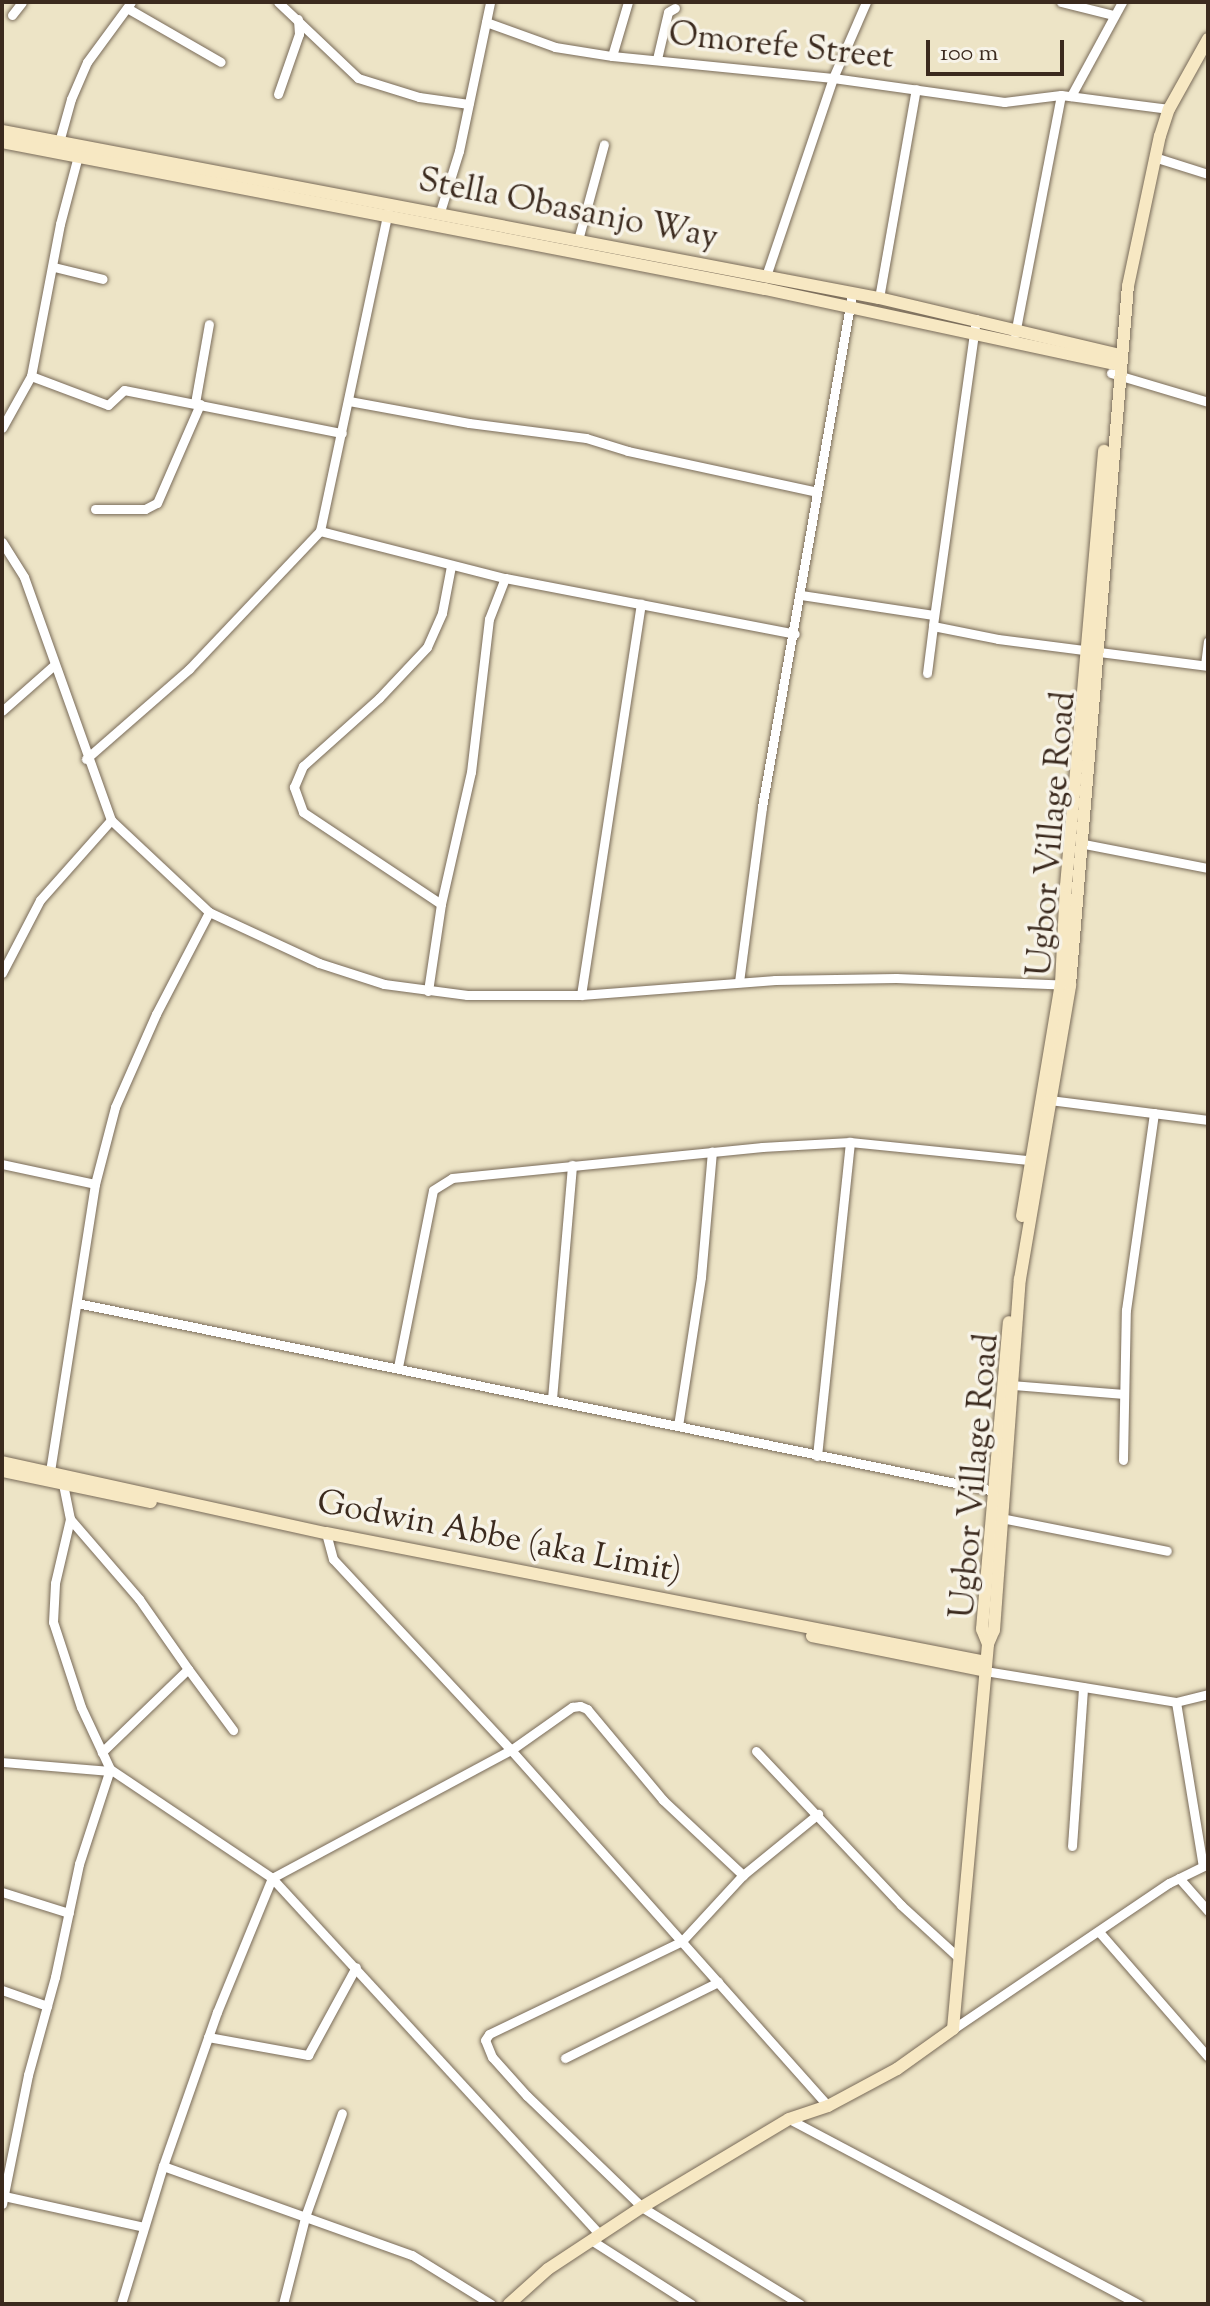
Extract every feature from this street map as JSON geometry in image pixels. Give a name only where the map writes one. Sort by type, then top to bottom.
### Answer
[{"type":"street","points":[[12,15],[22,2]]},
{"type":"street","points":[[278,2],[358,78],[419,97],[469,104]]},
{"type":"street","points":[[440,212],[469,104],[490,2]]},
{"type":"street","points":[[612,56],[628,2]]},
{"type":"street","points":[[766,276],[833,78],[866,2]]},
{"type":"street","points":[[1061,2],[1113,15]]},
{"type":"street","points":[[1015,335],[1066,95],[1122,2]]},
{"type":"street","points":[[59,142],[71,99],[87,62],[129,5],[221,62]]},
{"type":"street","points":[[657,59],[668,12],[675,8]]},
{"type":"street","points":[[278,94],[299,34],[298,19]]},
{"type":"street","name":"Omorefe Street","points":[[486,22],[555,47],[612,56],[833,78],[1004,102],[1066,95],[1169,109]]},
{"type":"street","name":"Ugbor Village Road","points":[[953,2029],[988,1644],[994,1630],[1001,1518],[997,1491],[1013,1278],[1065,984],[1090,650],[1116,364],[1154,157],[1169,109],[1208,39]]},
{"type":"street","points":[[879,298],[916,89]]},
{"type":"street","name":"Stella Obasanjo Way","points":[[2,131],[59,142],[79,153],[389,211],[440,212],[766,276],[851,300],[879,298],[1116,364]]},
{"type":"street","points":[[2,142],[79,153],[60,224],[31,376],[2,428]]},
{"type":"street","points":[[578,240],[604,144]]},
{"type":"street","points":[[1154,157],[1208,174]]},
{"type":"street","points":[[86,759],[189,669],[320,531],[389,211],[975,326],[927,673]]},
{"type":"street","points":[[54,267],[103,279]]},
{"type":"street","points":[[739,982],[762,807],[795,634],[851,300]]},
{"type":"street","points":[[95,509],[145,509],[157,503],[197,404],[209,324]]},
{"type":"street","points":[[1116,364],[1208,402]]},
{"type":"street","points":[[31,376],[108,405],[124,390],[342,433]]},
{"type":"street","points":[[349,401],[469,423],[586,438],[628,451],[817,492]]},
{"type":"street","points":[[320,531],[505,578],[795,634]]},
{"type":"street","points":[[2,542],[24,577],[86,759],[111,820],[209,912],[319,963],[384,984],[467,995],[581,995],[739,982],[896,978],[1065,984]]},
{"type":"street","points":[[441,904],[303,812],[294,787],[303,766],[379,698],[427,647],[442,613],[451,566]]},
{"type":"street","points":[[428,991],[441,904],[471,772],[489,619],[505,578]]},
{"type":"street","points":[[801,595],[1090,650],[1206,665],[1208,641]]},
{"type":"street","points":[[581,995],[641,604]]},
{"type":"street","name":"Ugbor Village Road","points":[[988,1644],[982,1629],[1012,1385],[1034,1161],[1050,1100],[1084,844],[1090,650]]},
{"type":"street","points":[[2,711],[54,665]]},
{"type":"street","points":[[2,973],[40,900],[111,820]]},
{"type":"street","points":[[1084,844],[1208,868]]},
{"type":"street","points":[[209,912],[156,1014],[115,1107],[95,1184],[77,1303],[58,1476],[70,1519],[139,1599],[233,1730]]},
{"type":"street","points":[[1050,1100],[1208,1120]]},
{"type":"street","points":[[1123,1460],[1126,1310],[1154,1113]]},
{"type":"street","points":[[398,1367],[433,1190],[439,1183],[452,1178],[712,1151],[850,1142],[1034,1161]]},
{"type":"street","points":[[817,1456],[850,1142]]},
{"type":"street","points":[[678,1426],[701,1277],[712,1151]]},
{"type":"street","points":[[2,1164],[95,1184]]},
{"type":"street","points":[[552,1399],[572,1165]]},
{"type":"street","points":[[77,1303],[997,1491]]},
{"type":"street","points":[[1012,1385],[1123,1394]]},
{"type":"street","name":"Godwin Abbe (aka Limit)","points":[[2,1462],[326,1536],[986,1667]]},
{"type":"street","name":"Godwin Abbe (aka Limit)","points":[[2,1471],[58,1476]]},
{"type":"street","points":[[1001,1518],[1167,1551]]},
{"type":"street","points":[[70,1519],[55,1583],[53,1622],[81,1707],[110,1770],[79,1864],[28,2075],[3,2200],[144,2227]]},
{"type":"street","points":[[326,1536],[333,1559],[511,1750],[828,2106]]},
{"type":"street","points":[[986,1667],[1176,1702],[1208,1694]]},
{"type":"street","points":[[102,1752],[188,1669]]},
{"type":"street","points":[[1072,1846],[1083,1687]]},
{"type":"street","points":[[509,2304],[548,2269],[642,2207],[789,2119],[828,2106],[897,2069],[1179,1878],[1206,1865],[1176,1702]]},
{"type":"street","points":[[121,2304],[163,2166],[208,2037],[272,1878],[511,1750],[572,1707],[587,1709],[663,1800],[743,1875]]},
{"type":"street","points":[[756,1751],[901,1905],[959,1958]]},
{"type":"street","points":[[2,1762],[110,1770],[272,1878],[356,1967],[595,2237],[691,2304]]},
{"type":"street","points":[[800,2304],[642,2207],[527,2096],[492,2057],[485,2040],[489,2034],[682,1941],[743,1875],[818,1814]]},
{"type":"street","points":[[1179,1878],[1208,1911]]},
{"type":"street","points":[[2,1892],[69,1913]]},
{"type":"street","points":[[1100,1933],[1208,2057]]},
{"type":"street","points":[[208,2037],[308,2055],[356,1967]]},
{"type":"street","points":[[565,2058],[718,1982]]},
{"type":"street","points":[[2,1990],[47,2006]]},
{"type":"street","points":[[283,2304],[306,2214],[342,2113]]},
{"type":"street","points":[[789,2119],[1139,2304]]},
{"type":"street","points":[[163,2166],[306,2214],[412,2255],[491,2304]]}]
